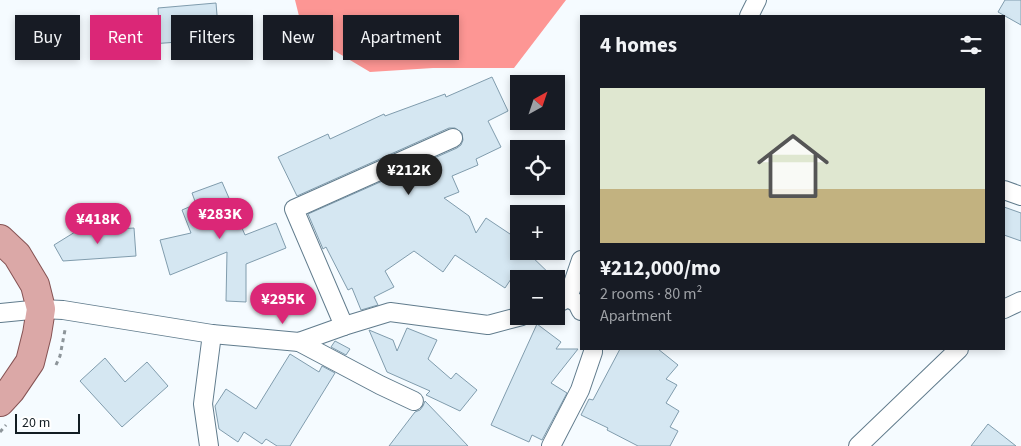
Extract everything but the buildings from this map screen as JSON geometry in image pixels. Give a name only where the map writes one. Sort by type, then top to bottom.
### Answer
[{"type":"main road","points":[[0,239],[16,255],[35,285],[41,309],[38,334],[30,362],[11,390],[0,402]]},
{"type":"street","points":[[750,15],[757,0]]},
{"type":"street","points":[[344,326],[294,209],[453,138]]},
{"type":"street","points":[[1005,190],[1021,196]]},
{"type":"street","points":[[565,294],[580,262]]},
{"type":"street","points":[[565,301],[577,303],[580,309]]},
{"type":"street","points":[[1005,309],[1021,301]]},
{"type":"street","points":[[0,312],[41,309],[63,310],[212,334],[299,342],[414,401]]},
{"type":"street","points":[[299,342],[390,312],[488,325],[510,319]]},
{"type":"street","points":[[209,446],[203,404],[212,334]]},
{"type":"street","points":[[551,446],[580,390],[593,350]]},
{"type":"street","points":[[858,446],[958,350]]},
{"type":"shaded area","points":[[295,0],[566,0],[514,68],[433,68],[370,72],[350,60],[459,60],[459,15],[343,15],[343,56],[333,50],[333,15],[299,15]]}]
